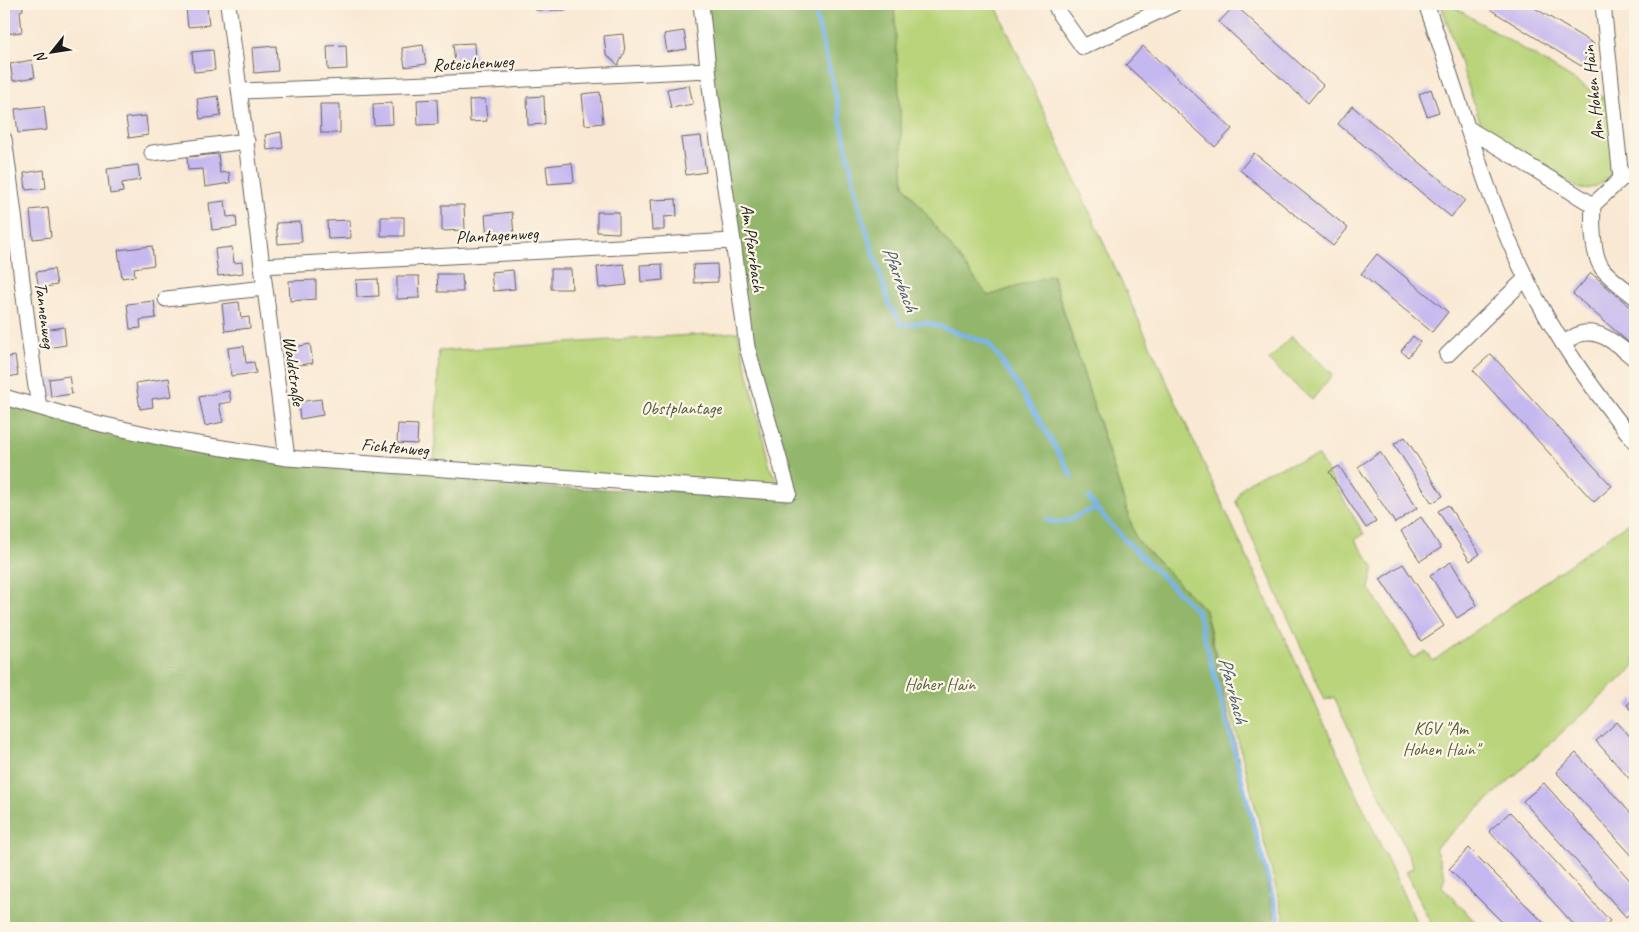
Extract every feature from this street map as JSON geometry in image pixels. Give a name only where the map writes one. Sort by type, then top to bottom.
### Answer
[{"type":"street","name":"Waldstraße","points":[[228,4],[287,458]]},
{"type":"street","name":"Am Pfarrbach","points":[[701,4],[711,95],[747,347],[789,493]]},
{"type":"street","points":[[1055,4],[1060,15],[1083,47],[1174,4]]},
{"type":"street","points":[[1426,4],[1500,221],[1526,278],[1563,344],[1601,400],[1635,442]]},
{"type":"street","name":"Am Hohen Hain","points":[[1594,205],[1628,177],[1603,4]]},
{"type":"street","name":"Roteichenweg","points":[[240,91],[708,70]]},
{"type":"street","points":[[1469,129],[1594,205],[1593,232],[1596,251],[1602,267],[1635,297]]},
{"type":"street","name":"Tannenweg","points":[[4,139],[28,336],[39,407]]},
{"type":"street","points":[[152,153],[247,141]]},
{"type":"street","name":"Plantagenweg","points":[[262,266],[733,241]]},
{"type":"street","points":[[1447,355],[1526,278]]},
{"type":"street","points":[[166,299],[264,288]]},
{"type":"street","points":[[1563,344],[1579,334],[1596,333],[1615,343],[1635,359]]},
{"type":"street","name":"Fichtenweg","points":[[4,397],[83,420],[172,440],[287,458],[789,493]]},
{"type":"green space","name":"Hoher Hain","points":[[701,4],[894,4],[904,185],[988,296],[1052,275],[1136,539],[1205,610],[1277,928],[4,928],[4,398],[172,440],[430,469],[548,488],[789,493],[747,347]]},
{"type":"green space","points":[[894,4],[995,4],[1220,499],[1419,928],[1286,928],[1205,610],[1136,539],[1053,276],[988,296],[904,185]]},
{"type":"green space","points":[[1441,4],[1449,4],[1604,98],[1608,105],[1614,158],[1613,170],[1607,179],[1592,188],[1581,189],[1492,136],[1482,128]]},
{"type":"green space","name":"Obstplantage","points":[[738,332],[770,468],[782,489],[434,464],[439,351]]},
{"type":"green space","points":[[1291,336],[1333,374],[1312,400],[1269,361]]},
{"type":"green space","name":"KGV \"Am Hohen Hain\"","points":[[1318,456],[1364,534],[1355,540],[1374,567],[1369,588],[1413,658],[1426,651],[1433,661],[1635,518],[1635,666],[1435,848],[1445,875],[1442,887],[1481,928],[1433,928],[1406,871],[1414,867],[1334,697],[1325,700],[1236,502],[1239,492],[1250,481],[1278,468]]},
{"type":"building","points":[[4,4],[22,4],[23,10],[20,11],[22,32],[6,34]]},
{"type":"building","points":[[535,4],[565,4],[565,10],[535,10]]},
{"type":"building","points":[[1484,4],[1528,4],[1594,44],[1581,66]]},
{"type":"building","points":[[1235,5],[1323,85],[1308,103],[1219,22]]},
{"type":"building","points":[[207,6],[209,25],[188,27],[186,8]]},
{"type":"building","points":[[684,31],[687,49],[667,52],[664,34]]},
{"type":"building","points":[[623,34],[625,52],[618,65],[606,54],[604,36]]},
{"type":"building","points":[[474,43],[475,63],[455,64],[453,44]]},
{"type":"building","points":[[346,45],[347,69],[328,70],[327,46]]},
{"type":"building","points":[[423,45],[426,64],[405,67],[402,48]]},
{"type":"building","points":[[276,46],[278,71],[254,73],[252,48]]},
{"type":"building","points":[[1143,46],[1232,129],[1215,147],[1126,65]]},
{"type":"building","points":[[213,50],[215,70],[194,72],[192,52]]},
{"type":"building","points":[[32,60],[35,77],[13,81],[10,64]]},
{"type":"building","points":[[689,85],[693,104],[671,108],[667,89]]},
{"type":"building","points":[[1431,89],[1439,112],[1427,116],[1419,94]]},
{"type":"building","points":[[600,92],[603,123],[585,125],[582,94]]},
{"type":"building","points":[[218,96],[221,116],[200,119],[197,99]]},
{"type":"building","points":[[544,96],[545,124],[528,125],[527,97]]},
{"type":"building","points":[[437,99],[438,124],[418,125],[417,100]]},
{"type":"building","points":[[485,99],[487,121],[470,122],[469,100]]},
{"type":"building","points":[[392,103],[393,124],[374,125],[373,104]]},
{"type":"building","points":[[320,104],[340,104],[340,133],[321,133]]},
{"type":"building","points":[[44,106],[47,130],[18,133],[15,109]]},
{"type":"building","points":[[1352,106],[1465,200],[1451,217],[1338,124]]},
{"type":"building","points":[[146,116],[148,135],[129,138],[126,118]]},
{"type":"building","points":[[281,132],[283,148],[267,150],[265,135]]},
{"type":"building","points":[[701,136],[706,172],[686,175],[681,138]]},
{"type":"building","points":[[1254,153],[1348,228],[1333,246],[1240,170]]},
{"type":"building","points":[[218,154],[220,173],[229,172],[230,183],[205,187],[203,169],[188,170],[187,157]]},
{"type":"building","points":[[572,163],[574,182],[548,184],[546,166]]},
{"type":"building","points":[[138,165],[140,180],[122,183],[123,192],[110,194],[107,169]]},
{"type":"building","points":[[44,170],[46,188],[26,190],[24,173]]},
{"type":"building","points":[[676,199],[677,216],[664,217],[664,230],[652,230],[650,200]]},
{"type":"building","points":[[225,201],[227,217],[236,216],[237,227],[212,230],[209,203]]},
{"type":"building","points":[[442,205],[464,205],[465,230],[442,231]]},
{"type":"building","points":[[48,208],[51,237],[33,239],[30,210]]},
{"type":"building","points":[[512,212],[514,235],[487,238],[485,215]]},
{"type":"building","points":[[597,212],[619,212],[619,233],[597,232]]},
{"type":"building","points":[[381,217],[404,217],[404,236],[381,236]]},
{"type":"building","points":[[350,220],[351,238],[328,239],[327,221]]},
{"type":"building","points":[[300,222],[302,242],[278,244],[276,223]]},
{"type":"building","points":[[152,246],[154,265],[134,268],[135,276],[122,278],[118,250]]},
{"type":"building","points":[[232,247],[234,263],[242,262],[243,273],[218,276],[215,249]]},
{"type":"building","points":[[1377,254],[1448,312],[1432,332],[1361,274]]},
{"type":"building","points":[[624,264],[627,285],[599,288],[597,267]]},
{"type":"building","points":[[662,264],[663,280],[641,282],[640,265]]},
{"type":"building","points":[[717,264],[718,282],[694,283],[693,265]]},
{"type":"building","points":[[54,269],[57,285],[39,288],[36,272]]},
{"type":"building","points":[[551,269],[571,269],[572,289],[551,289]]},
{"type":"building","points":[[513,270],[515,289],[493,291],[491,272]]},
{"type":"building","points":[[1591,273],[1635,311],[1635,348],[1573,294]]},
{"type":"building","points":[[437,274],[462,274],[463,292],[438,292]]},
{"type":"building","points":[[397,276],[419,276],[420,298],[397,299]]},
{"type":"building","points":[[378,279],[379,296],[357,297],[356,280]]},
{"type":"building","points":[[316,280],[316,299],[290,301],[289,281]]},
{"type":"building","points":[[154,301],[156,318],[140,320],[141,328],[130,329],[127,304]]},
{"type":"building","points":[[239,302],[241,318],[249,317],[250,328],[225,331],[222,304]]},
{"type":"building","points":[[64,327],[66,345],[47,348],[44,330]]},
{"type":"building","points":[[1413,336],[1420,342],[1408,357],[1401,351]]},
{"type":"building","points":[[310,344],[313,363],[293,366],[290,348]]},
{"type":"building","points":[[244,346],[246,363],[254,362],[256,373],[231,376],[228,348]]},
{"type":"building","points":[[1491,354],[1612,486],[1594,502],[1473,370]]},
{"type":"building","points":[[15,356],[18,375],[4,378],[4,358]]},
{"type":"building","points":[[69,376],[72,394],[51,397],[49,379]]},
{"type":"building","points":[[169,378],[172,396],[152,399],[153,407],[140,409],[136,383]]},
{"type":"building","points":[[229,391],[231,402],[219,404],[223,422],[205,426],[199,397]]},
{"type":"building","points":[[321,399],[323,415],[300,419],[298,402]]},
{"type":"building","points":[[398,424],[418,425],[417,444],[397,443]]},
{"type":"building","points":[[1405,437],[1443,496],[1432,503],[1394,444]]},
{"type":"building","points":[[1380,452],[1417,508],[1395,523],[1358,467]]},
{"type":"building","points":[[1339,466],[1376,522],[1366,528],[1329,472]]},
{"type":"building","points":[[1448,505],[1480,554],[1470,561],[1438,511]]},
{"type":"building","points":[[1421,517],[1441,548],[1420,561],[1401,531]]},
{"type":"building","points":[[1451,562],[1477,605],[1457,618],[1430,575]]},
{"type":"building","points":[[1403,564],[1444,626],[1421,641],[1380,579]]},
{"type":"building","points":[[1635,698],[1635,714],[1627,705]]},
{"type":"building","points":[[1617,722],[1635,742],[1635,785],[1596,741]]},
{"type":"building","points":[[1576,753],[1635,818],[1635,859],[1556,772]]},
{"type":"building","points":[[1544,783],[1635,886],[1635,908],[1626,917],[1523,801]]},
{"type":"building","points":[[1510,812],[1610,921],[1602,928],[1577,928],[1489,831]]},
{"type":"building","points":[[1469,848],[1549,928],[1508,928],[1449,869]]},
{"type":"waterway","name":"Pfarrbach","points":[[813,4],[834,88],[859,207],[890,306],[902,325],[922,322],[929,323],[988,343],[1037,416],[1072,476]]},
{"type":"waterway","name":"Pfarrbach","points":[[1089,498],[1114,529],[1198,613],[1281,928]]},
{"type":"waterway","points":[[1046,520],[1063,522],[1088,511],[1098,510]]}]
